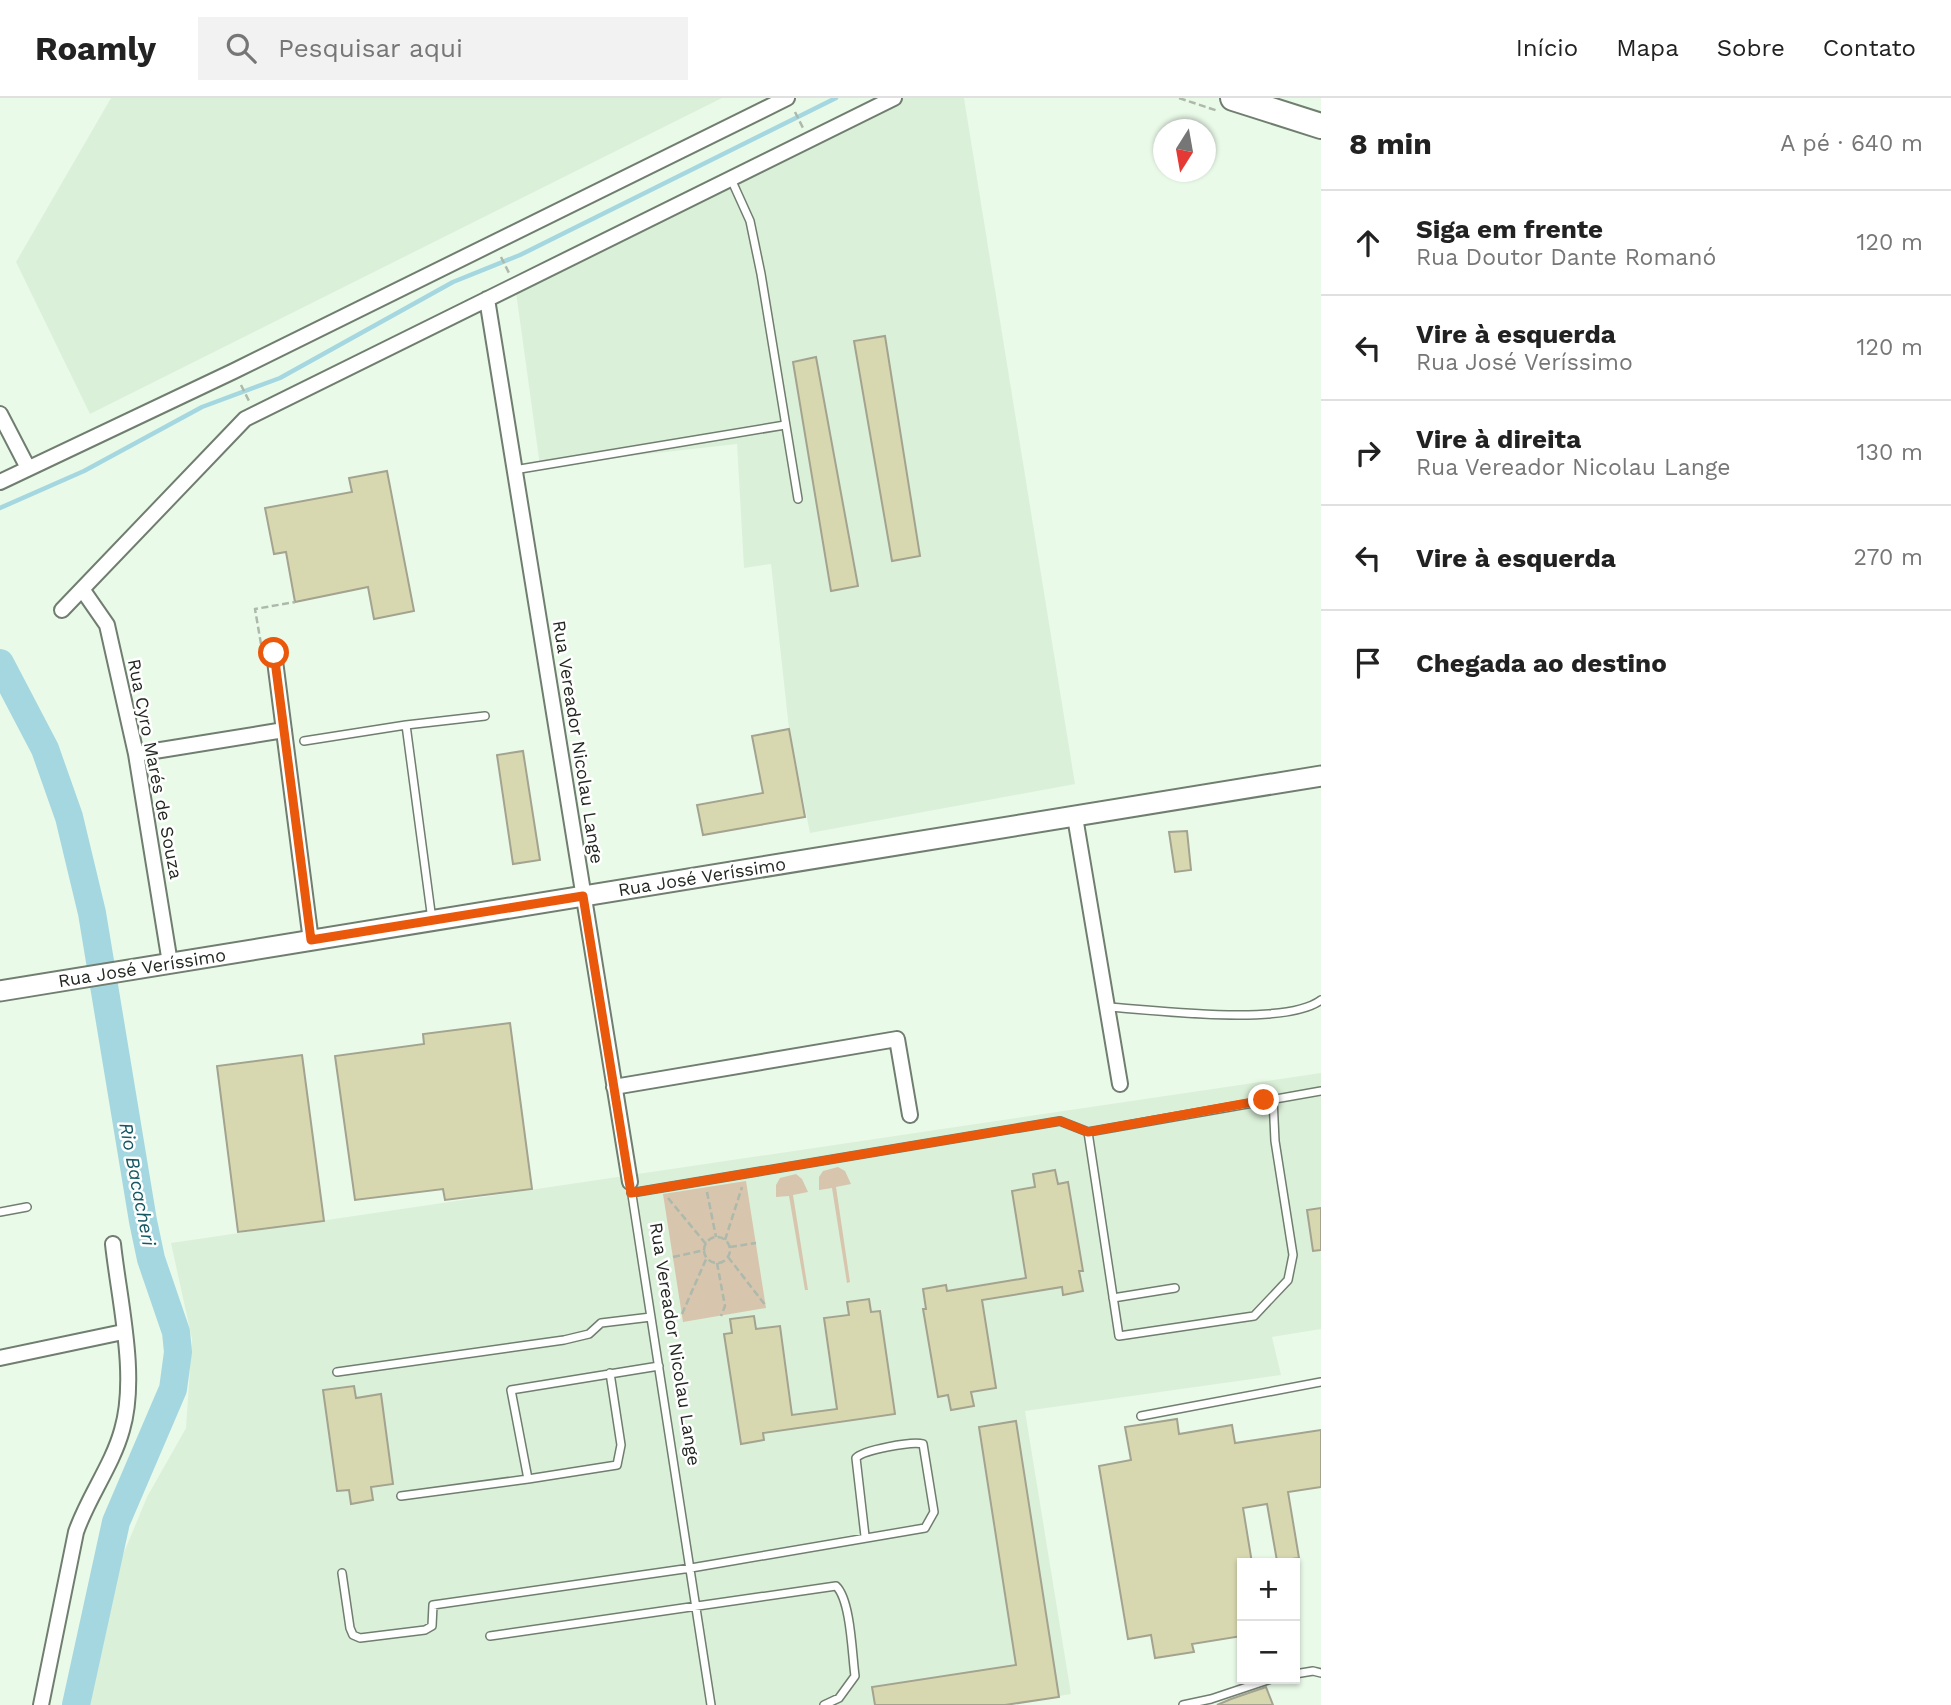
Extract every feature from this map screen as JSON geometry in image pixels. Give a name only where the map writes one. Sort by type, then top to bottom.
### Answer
[{"type":"highway","points":[[1233,98],[1321,126]]},
{"type":"street","points":[[62,610],[245,418],[894,98]]},
{"type":"street","points":[[0,482],[789,102]]},
{"type":"street","name":"Rua Vereador Nicolau Lange","points":[[487,299],[630,1188]]},
{"type":"street","points":[[0,414],[28,468]]},
{"type":"street","name":"Rua Cyro Marés de Souza","points":[[82,589],[107,625],[136,754],[170,963]]},
{"type":"street","points":[[268,650],[284,730],[311,940]]},
{"type":"street","points":[[136,754],[284,730]]},
{"type":"street","name":"Rua José Veríssimo","points":[[0,991],[1321,776]]},
{"type":"street","points":[[1075,817],[1120,1084]]},
{"type":"street","points":[[614,1087],[897,1039],[910,1115]]},
{"type":"street","points":[[41,1705],[76,1532],[123,1429],[128,1389],[113,1244]]},
{"type":"street","points":[[0,1358],[123,1332]]},
{"type":"lane","points":[[731,179],[750,221],[798,499]]},
{"type":"lane","points":[[514,470],[785,425]]},
{"type":"lane","points":[[304,741],[485,716]]},
{"type":"lane","points":[[406,725],[433,921]]},
{"type":"lane","points":[[1107,1007],[1206,1016],[1266,1014],[1312,1007],[1321,1000]]},
{"type":"lane","points":[[630,1188],[1060,1121],[1088,1132],[1320,1091]]},
{"type":"lane","points":[[1088,1132],[1119,1336],[1254,1315],[1289,1280],[1293,1255],[1275,1141],[1273,1098]]},
{"type":"lane","name":"Rua Vereador Nicolau Lange","points":[[630,1188],[711,1705]]},
{"type":"lane","points":[[0,1212],[27,1207]]},
{"type":"lane","points":[[1113,1297],[1175,1288]]},
{"type":"lane","points":[[337,1372],[564,1340],[589,1334],[601,1323],[651,1317]]},
{"type":"lane","points":[[528,1479],[511,1390],[659,1366]]},
{"type":"lane","points":[[401,1496],[617,1465],[621,1445],[610,1373]]},
{"type":"lane","points":[[1141,1416],[1321,1382]]},
{"type":"lane","points":[[342,1573],[350,1628],[353,1635],[360,1638],[425,1630],[432,1626],[433,1605],[691,1568],[865,1536],[925,1528],[932,1521],[934,1512],[923,1444],[885,1448],[859,1454],[856,1458],[865,1536]]},
{"type":"lane","points":[[490,1636],[836,1586],[842,1591],[845,1604],[855,1676],[839,1698],[824,1705]]},
{"type":"lane","points":[[1300,1673],[1321,1673]]},
{"type":"lane","points":[[1183,1705],[1254,1684]]},
{"type":"path","points":[[789,102],[809,140]]},
{"type":"path","points":[[498,251],[515,285]]},
{"type":"path","points":[[234,371],[255,414]]},
{"type":"path","points":[[268,650],[255,609],[295,602]]},
{"type":"path","points":[[724,1240],[744,1181]]},
{"type":"path","points":[[706,1187],[716,1237]]},
{"type":"path","points":[[665,1194],[706,1244]]},
{"type":"path","points":[[716,1237],[724,1240],[730,1247]]},
{"type":"path","points":[[682,1314],[707,1257],[706,1244],[716,1237]]},
{"type":"path","points":[[730,1247],[756,1243]]},
{"type":"path","points":[[730,1247],[728,1257],[766,1306]]},
{"type":"path","points":[[673,1257],[705,1250]]},
{"type":"path","points":[[707,1257],[717,1263],[725,1306],[721,1316]]},
{"type":"path","points":[[717,1263],[728,1257]]},
{"type":"shaded area","points":[[111,98],[722,98],[90,414],[16,262]]},
{"type":"shaded area","points":[[894,98],[964,98],[1075,784],[810,833],[789,729],[771,564],[744,568],[737,444],[540,466],[515,285]]},
{"type":"shaded area","points":[[1321,1073],[1321,1329],[1272,1337],[1281,1375],[1025,1411],[1071,1694],[1006,1705],[90,1705],[120,1562],[147,1497],[186,1428],[192,1339],[171,1243]]},
{"type":"shaded area","points":[[838,1167],[845,1171],[851,1184],[836,1187],[850,1282],[847,1283],[832,1188],[819,1190],[819,1177],[823,1171]]},
{"type":"shaded area","points":[[796,1174],[802,1179],[808,1192],[793,1195],[808,1290],[805,1290],[789,1196],[776,1197],[776,1185],[780,1178]]},
{"type":"shaded area","points":[[746,1181],[766,1308],[683,1322],[663,1194]]},
{"type":"building","points":[[885,336],[920,556],[892,561],[854,341]]},
{"type":"building","points":[[816,357],[858,586],[831,591],[793,362]]},
{"type":"building","points":[[387,471],[414,611],[374,619],[368,587],[295,602],[286,552],[274,554],[265,508],[352,492],[349,478]]},
{"type":"building","points":[[789,729],[805,817],[703,835],[697,805],[763,793],[752,736]]},
{"type":"building","points":[[523,751],[540,860],[513,864],[497,755]]},
{"type":"building","points":[[1187,831],[1191,870],[1175,872],[1169,832]]},
{"type":"building","points":[[510,1023],[532,1189],[445,1200],[443,1189],[355,1200],[335,1056],[424,1044],[423,1034]]},
{"type":"building","points":[[302,1055],[324,1221],[238,1232],[217,1066]]},
{"type":"building","points":[[1055,1170],[1058,1184],[1068,1182],[1083,1271],[1079,1271],[1083,1291],[1063,1295],[1062,1287],[982,1300],[996,1388],[971,1392],[974,1406],[951,1410],[948,1395],[938,1397],[923,1309],[926,1309],[923,1289],[946,1285],[947,1291],[1026,1278],[1012,1191],[1035,1187],[1033,1174]]},
{"type":"building","points":[[1321,1208],[1321,1250],[1313,1251],[1307,1210]]},
{"type":"building","points":[[869,1299],[871,1312],[880,1311],[895,1414],[763,1433],[764,1440],[741,1444],[724,1334],[732,1333],[730,1319],[754,1316],[756,1329],[780,1326],[792,1415],[837,1409],[824,1318],[849,1315],[847,1302]]},
{"type":"building","points":[[354,1386],[356,1398],[381,1394],[393,1484],[371,1487],[373,1500],[351,1504],[349,1490],[337,1491],[323,1390]]},
{"type":"building","points":[[1177,1419],[1179,1434],[1232,1425],[1235,1443],[1321,1430],[1321,1487],[1288,1492],[1299,1558],[1276,1558],[1267,1504],[1243,1508],[1251,1558],[1237,1558],[1237,1637],[1192,1644],[1194,1652],[1155,1658],[1151,1635],[1128,1639],[1099,1466],[1131,1460],[1125,1427]]},
{"type":"building","points":[[1016,1421],[1059,1697],[1005,1705],[875,1705],[872,1687],[1016,1665],[979,1427]]},
{"type":"building","points":[[1266,1687],[1273,1705],[1217,1705],[1231,1699]]},
{"type":"waterway","points":[[0,508],[84,471],[202,407],[280,378],[453,282],[520,255],[836,98]]},
{"type":"waterway","name":"Rio Bacacheri","points":[[0,663],[45,749],[69,817],[92,913],[143,1221],[151,1259],[176,1332],[178,1352],[173,1389],[116,1522],[76,1705]]},
{"type":"route","points":[[274,653],[311,940],[583,896],[631,1193],[1060,1121],[1088,1132],[1264,1100]]}]
